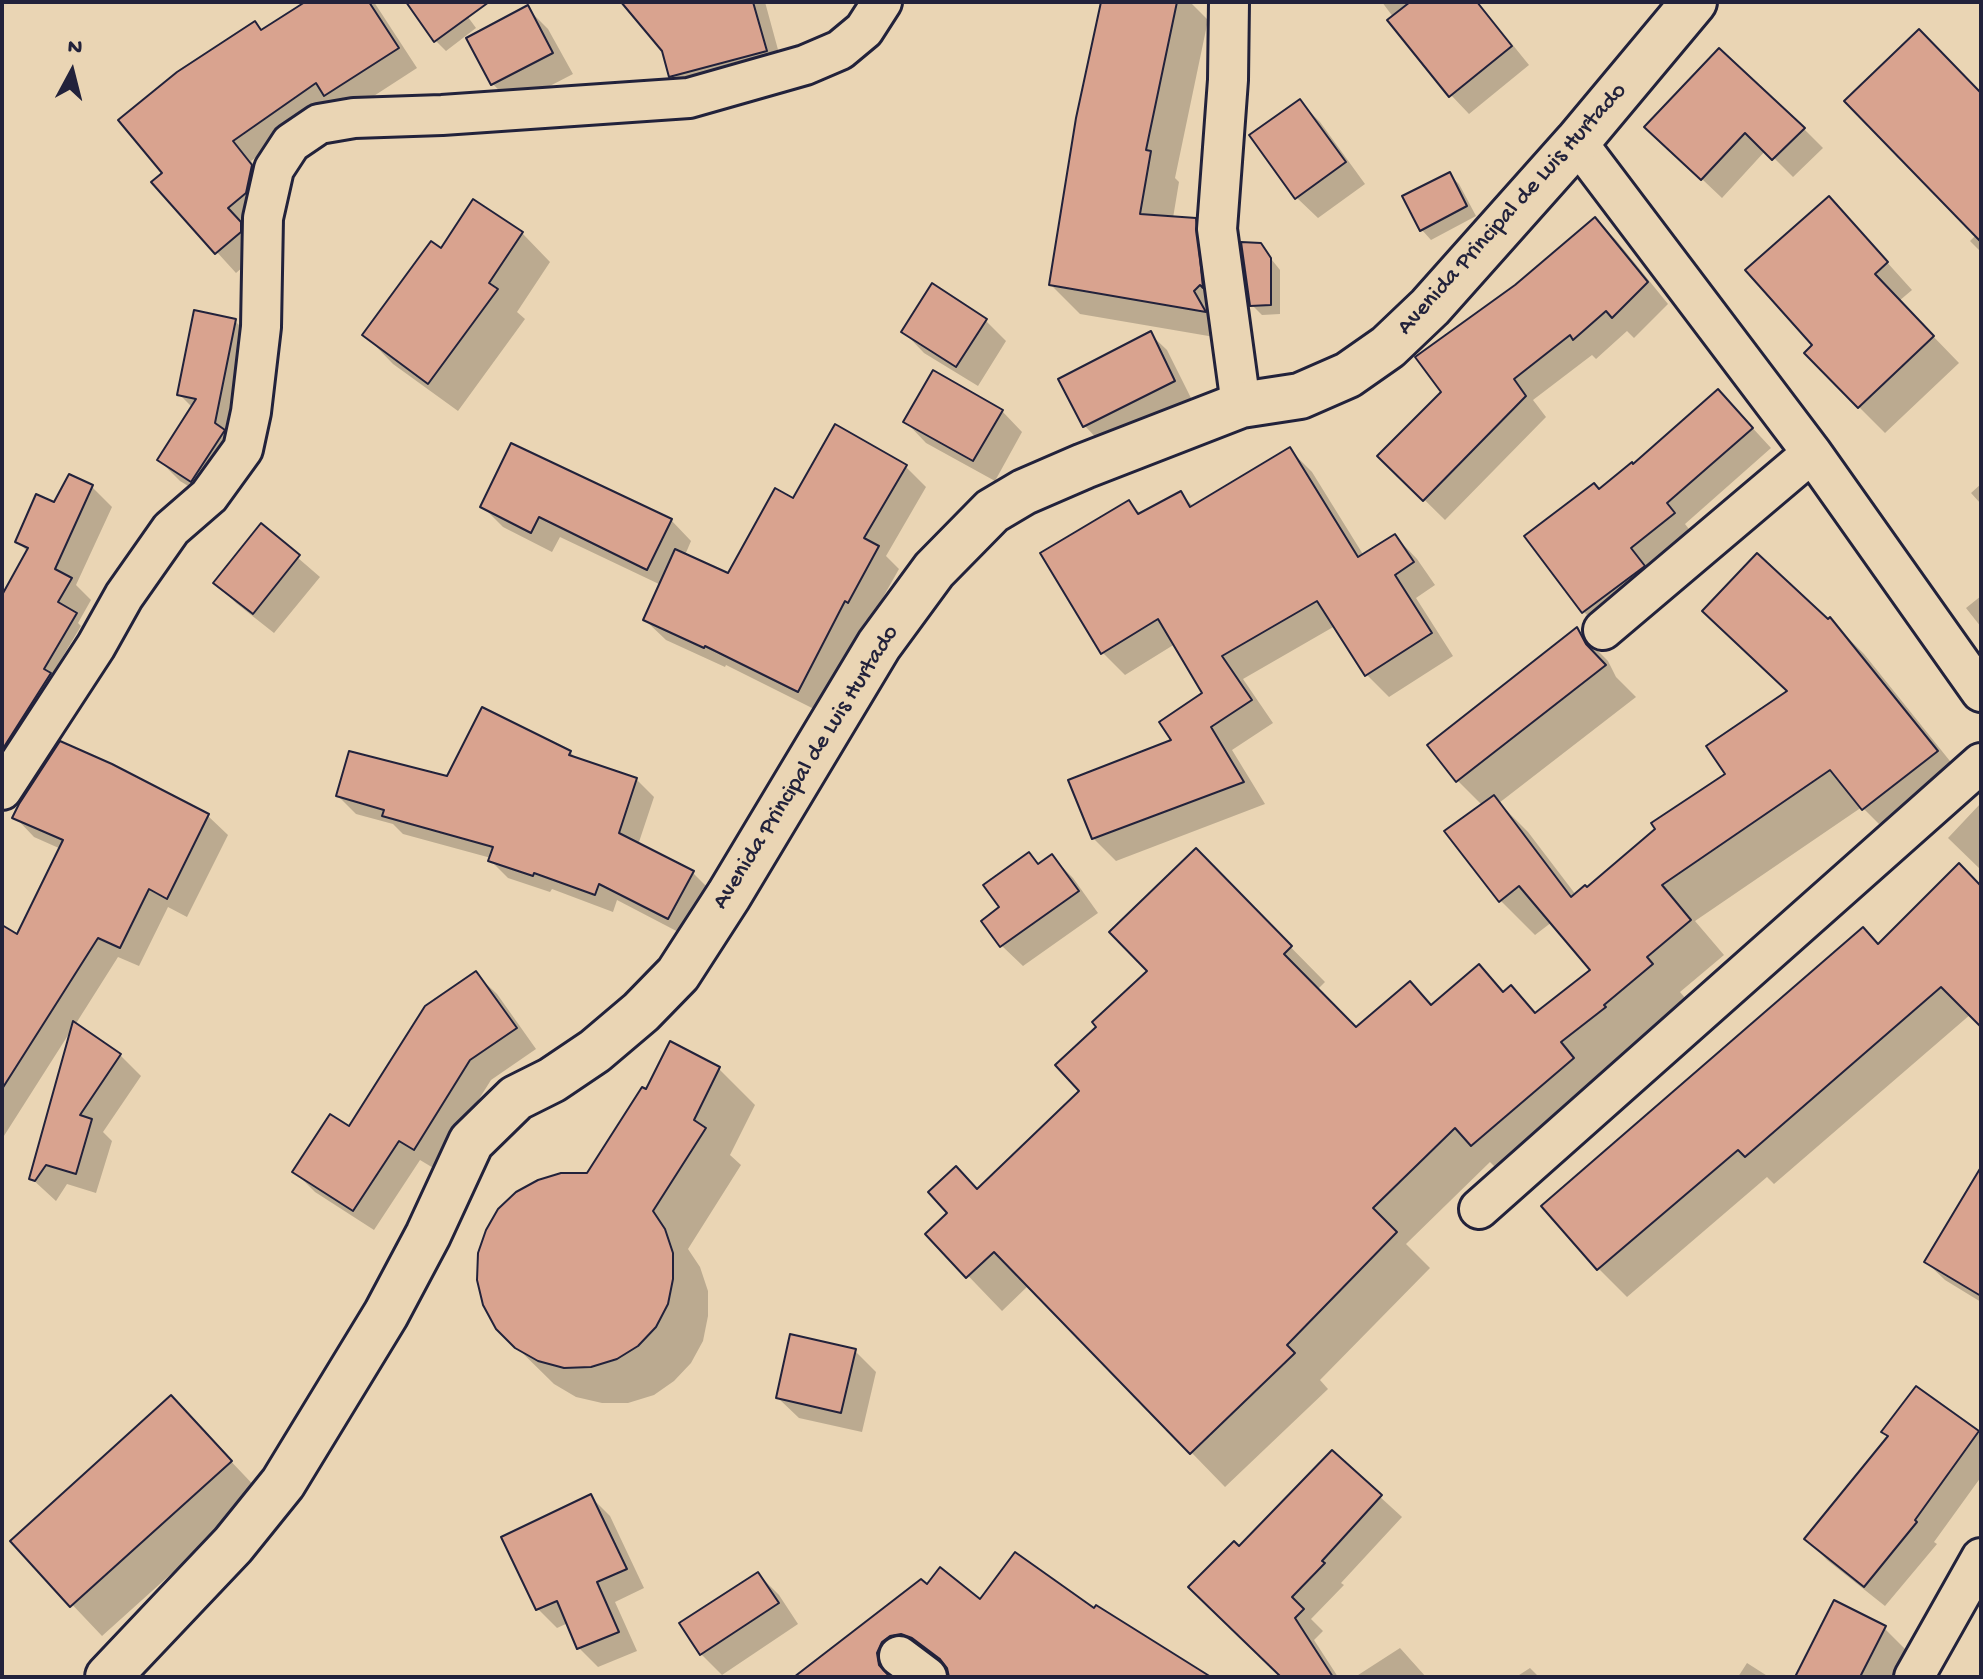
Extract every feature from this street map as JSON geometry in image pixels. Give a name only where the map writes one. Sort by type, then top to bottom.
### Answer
[{"type":"street","points":[[2,790],[171,529],[209,496],[243,449],[251,412],[261,327],[263,218],[274,169],[291,143],[319,124],[354,118],[689,98],[805,65],[840,50],[864,30],[882,2]]},
{"type":"street","points":[[1229,2],[1228,80],[1217,229],[1241,405]]},
{"type":"street","name":"Avenida Principal de Luis Hurtado","points":[[108,1677],[223,1556],[283,1483],[386,1314],[428,1235],[471,1142],[516,1098],[552,1080],[595,1051],[641,1012],[678,974],[879,645],[934,570],[992,511],[1024,492],[1241,405],[1300,396],[1348,375],[1388,347],[1430,307],[1577,142],[1694,2]]},
{"type":"street","points":[[1577,142],[1812,453],[1981,692]]},
{"type":"street","points":[[1603,630],[1812,453]]},
{"type":"street","points":[[1479,1209],[1981,763]]},
{"type":"street","points":[[1914,1677],[1981,1558]]},
{"type":"building","points":[[305,2],[369,2],[399,48],[324,96],[316,83],[233,141],[252,165],[246,193],[228,208],[241,222],[241,232],[215,254],[151,182],[162,173],[118,120],[177,72],[255,21],[261,30]]},
{"type":"building","points":[[406,2],[489,2],[434,42]]},
{"type":"building","points":[[621,2],[753,2],[767,51],[669,77],[662,51]]},
{"type":"building","points":[[1101,2],[1177,2],[1146,150],[1151,151],[1140,214],[1196,218],[1203,288],[1200,285],[1194,291],[1206,312],[1049,285],[1076,118]]},
{"type":"building","points":[[1410,2],[1477,2],[1512,46],[1449,97],[1387,20]]},
{"type":"building","points":[[528,5],[553,53],[491,85],[466,38]]},
{"type":"building","points":[[1919,29],[1981,93],[1981,242],[1844,101]]},
{"type":"building","points":[[1719,48],[1805,128],[1772,160],[1745,133],[1701,180],[1644,127]]},
{"type":"building","points":[[1300,99],[1346,162],[1295,199],[1249,135]]},
{"type":"building","points":[[1450,172],[1467,206],[1420,231],[1402,196]]},
{"type":"building","points":[[1829,196],[1888,262],[1875,274],[1934,336],[1858,408],[1804,353],[1812,345],[1745,270]]},
{"type":"building","points":[[473,199],[523,232],[489,283],[498,289],[428,384],[362,335],[431,241],[441,248]]},
{"type":"building","points":[[1595,217],[1648,282],[1612,318],[1606,311],[1573,340],[1570,335],[1514,379],[1526,396],[1423,501],[1377,456],[1441,392],[1415,357],[1515,285]]},
{"type":"building","points":[[1241,242],[1261,243],[1271,258],[1271,305],[1250,306]]},
{"type":"building","points":[[932,283],[987,319],[956,367],[901,332]]},
{"type":"building","points":[[194,310],[236,319],[215,423],[225,430],[191,482],[157,460],[196,399],[177,395]]},
{"type":"building","points":[[1151,331],[1175,381],[1083,427],[1058,379]]},
{"type":"building","points":[[933,370],[1003,410],[973,461],[903,422]]},
{"type":"building","points":[[1718,389],[1753,428],[1667,503],[1675,513],[1631,548],[1645,566],[1582,613],[1524,536],[1594,483],[1599,489],[1633,464]]},
{"type":"building","points":[[835,424],[907,465],[864,538],[879,546],[848,603],[845,601],[798,692],[705,646],[643,620],[675,549],[728,573],[775,488],[793,498]]},
{"type":"building","points":[[511,443],[672,519],[647,570],[539,517],[531,533],[480,507]]},
{"type":"building","points":[[1290,447],[1358,557],[1395,534],[1414,562],[1395,575],[1432,633],[1365,676],[1317,601],[1222,656],[1252,700],[1211,727],[1244,782],[1092,839],[1068,780],[1171,740],[1159,722],[1202,693],[1158,619],[1101,654],[1040,553],[1129,500],[1138,514],[1181,491],[1190,507]]},
{"type":"building","points":[[69,474],[93,485],[55,569],[72,578],[58,602],[77,613],[44,669],[51,673],[2,750],[2,595],[28,548],[15,542],[36,494],[54,502]]},
{"type":"building","points":[[261,523],[300,555],[253,614],[213,583]]},
{"type":"building","points":[[1757,553],[1828,619],[1830,617],[1938,751],[1862,810],[1830,770],[1662,885],[1691,920],[1647,957],[1653,964],[1604,1005],[1606,1007],[1561,1042],[1574,1058],[1471,1146],[1455,1128],[1373,1208],[1397,1232],[1287,1345],[1295,1353],[1190,1454],[994,1252],[966,1278],[925,1234],[947,1213],[928,1192],[956,1166],[977,1189],[1079,1091],[1055,1065],[1096,1027],[1092,1022],[1147,971],[1109,932],[1196,848],[1292,946],[1284,954],[1356,1027],[1410,981],[1431,1005],[1479,964],[1503,992],[1511,985],[1535,1013],[1590,970],[1519,886],[1499,902],[1444,831],[1494,795],[1571,897],[1655,829],[1651,823],[1725,774],[1706,746],[1787,691],[1702,611]]},
{"type":"building","points":[[1577,627],[1586,644],[1606,665],[1456,782],[1427,745]]},
{"type":"building","points":[[482,707],[571,751],[569,755],[637,778],[619,833],[694,871],[668,919],[599,884],[595,895],[534,873],[533,876],[488,861],[493,847],[382,816],[384,810],[336,796],[349,751],[447,776]]},
{"type":"building","points":[[60,741],[209,814],[167,899],[149,889],[120,948],[98,938],[2,1089],[2,925],[17,934],[63,840],[12,818]]},
{"type":"building","points":[[1029,852],[1038,864],[1052,854],[1079,891],[1000,947],[981,921],[999,907],[983,885]]},
{"type":"building","points":[[1959,863],[1981,886],[1981,1027],[1941,987],[1745,1157],[1738,1150],[1597,1270],[1541,1206],[1863,927],[1878,944]]},
{"type":"building","points":[[476,971],[517,1028],[470,1060],[414,1150],[399,1141],[353,1211],[292,1172],[330,1114],[349,1126],[425,1006]]},
{"type":"building","points":[[73,1021],[121,1054],[80,1115],[92,1119],[76,1174],[46,1165],[35,1181],[29,1179]]},
{"type":"building","points":[[670,1041],[720,1067],[694,1120],[706,1128],[653,1211],[665,1229],[673,1253],[673,1279],[668,1304],[656,1327],[638,1346],[617,1359],[591,1367],[564,1368],[538,1361],[515,1348],[496,1329],[483,1305],[477,1280],[478,1253],[486,1230],[498,1209],[516,1192],[538,1180],[561,1173],[587,1173],[642,1087],[646,1089]]},
{"type":"building","points":[[1981,1167],[1981,1296],[1924,1262]]},
{"type":"building","points":[[790,1334],[856,1349],[841,1413],[776,1398]]},
{"type":"building","points":[[1916,1386],[1979,1431],[1915,1520],[1917,1522],[1864,1587],[1804,1539],[1888,1436],[1881,1432]]},
{"type":"building","points":[[171,1395],[232,1461],[70,1607],[10,1541]]},
{"type":"building","points":[[1332,1450],[1382,1495],[1292,1597],[1304,1609],[1295,1618],[1333,1677],[1281,1677],[1188,1587],[1234,1541],[1239,1546]]},
{"type":"building","points":[[591,1494],[627,1569],[597,1582],[619,1632],[577,1649],[557,1601],[536,1610],[501,1537]]},
{"type":"building","points":[[1015,1552],[1094,1608],[1096,1605],[1211,1677],[949,1677],[940,1659],[912,1638],[901,1634],[890,1636],[882,1642],[877,1653],[879,1665],[890,1677],[794,1677],[921,1579],[927,1584],[940,1567],[980,1599]]},
{"type":"building","points":[[758,1572],[779,1603],[700,1655],[679,1623]]},
{"type":"building","points":[[1834,1600],[1886,1626],[1860,1677],[1795,1677]]}]
